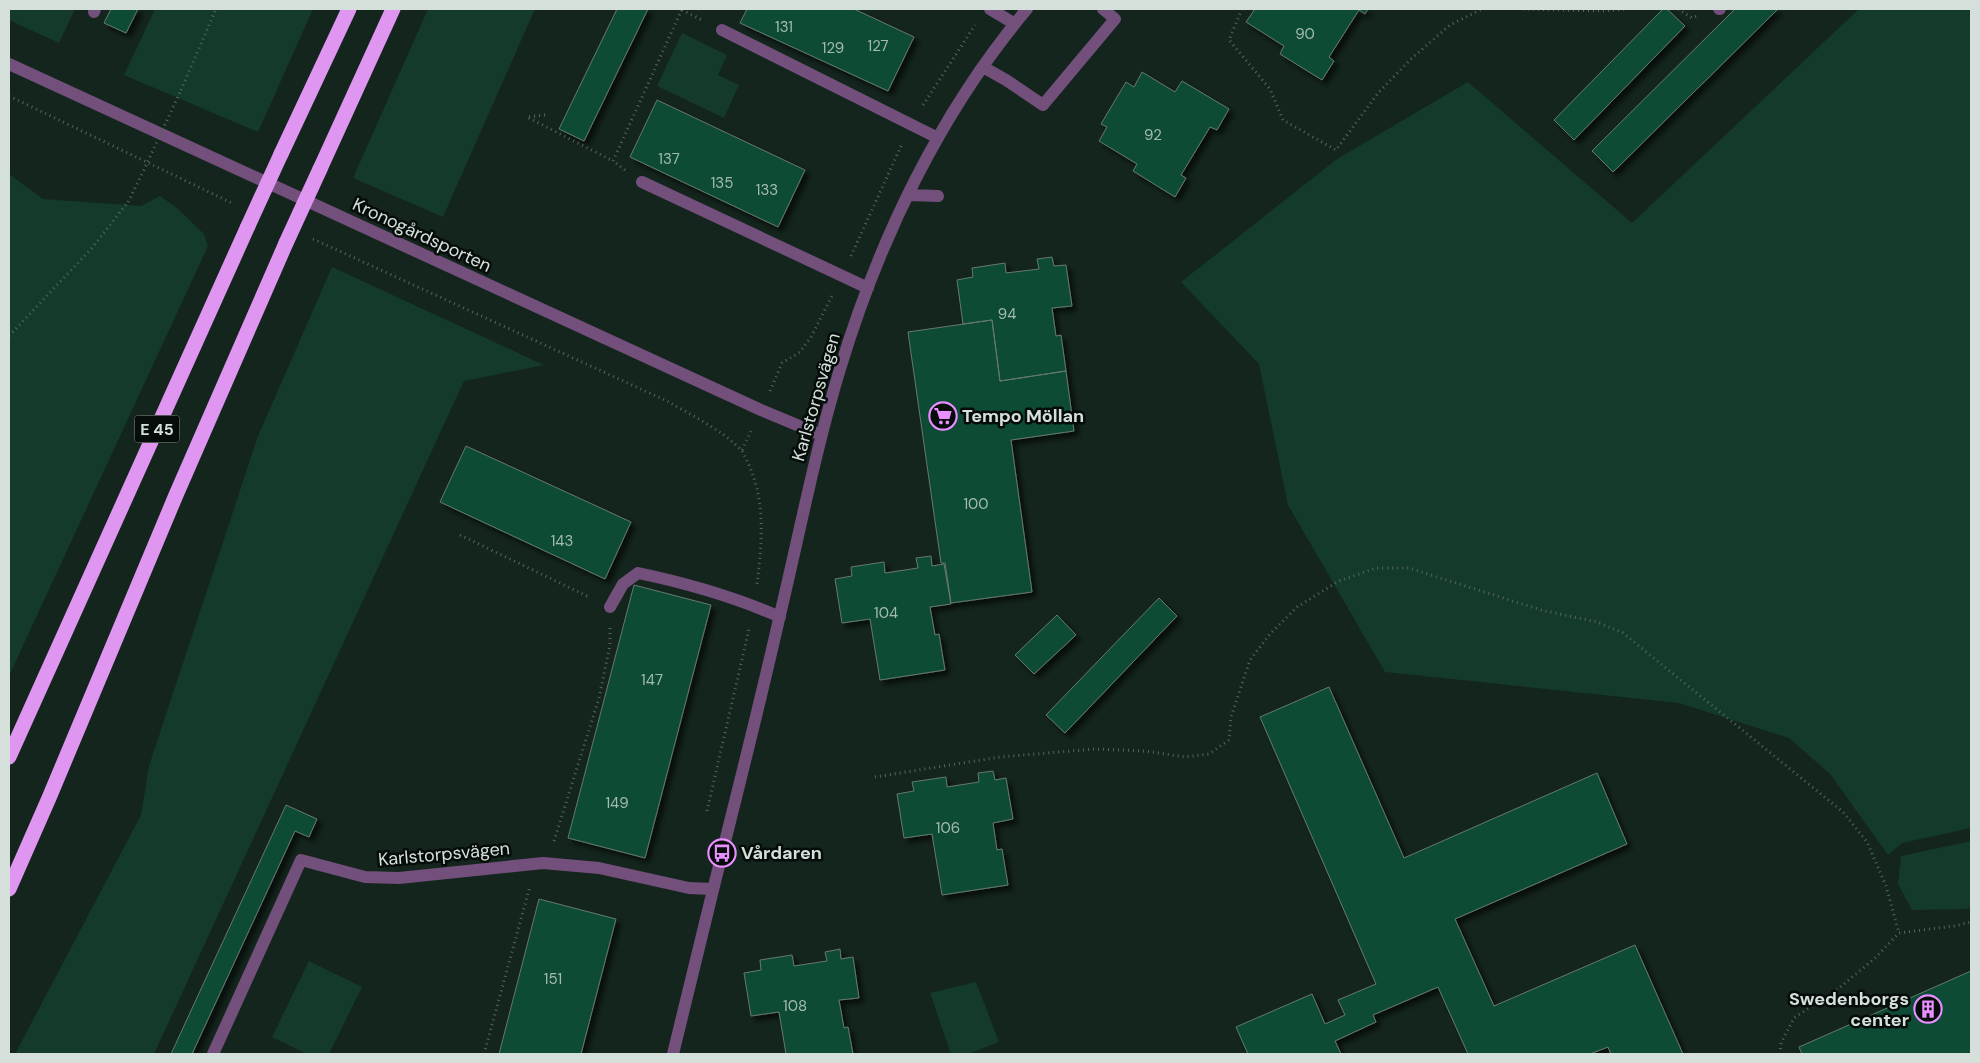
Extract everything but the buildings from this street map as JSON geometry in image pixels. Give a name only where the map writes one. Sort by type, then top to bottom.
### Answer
[{"type":"highway","name":"E 45","points":[[9,757],[248,226],[348,9]]},
{"type":"highway","name":"E 45","points":[[9,889],[286,243],[393,9]]},
{"type":"street","points":[[990,9],[1015,24]]},
{"type":"street","name":"Karlstorpsvägen","points":[[672,1054],[780,617],[821,436],[840,367],[868,288],[897,216],[938,138],[983,67],[1027,9]]},
{"type":"street","points":[[983,67],[1043,105],[1114,18],[1103,9]]},
{"type":"street","points":[[722,30],[938,138]]},
{"type":"street","name":"Kronogårdsporten","points":[[9,64],[821,436]]},
{"type":"street","points":[[642,182],[868,288]]},
{"type":"street","points":[[908,195],[938,196]]},
{"type":"street","points":[[610,607],[623,584],[638,574],[670,580],[717,594],[755,606],[780,617]]},
{"type":"street","name":"Karlstorpsvägen","points":[[213,1054],[301,860],[365,877],[400,878],[543,862],[599,868],[689,888],[713,889]]},
{"type":"path","points":[[9,336],[92,248],[128,202],[181,90],[216,9]]},
{"type":"path","points":[[613,161],[682,9]]},
{"type":"path","points":[[1242,9],[1229,40],[1270,89],[1283,120],[1336,150],[1378,93],[1411,59],[1450,25],[1482,9]]},
{"type":"path","points":[[1523,9],[1601,11],[1628,9]]},
{"type":"path","points":[[761,410],[782,363],[800,352],[811,337],[842,277],[911,125],[975,25]]},
{"type":"path","points":[[9,96],[240,206]]},
{"type":"path","points":[[546,115],[527,117],[613,161],[642,182]]},
{"type":"path","points":[[310,237],[336,249]]},
{"type":"path","points":[[460,536],[610,607],[610,646],[599,698],[555,840],[530,886],[484,1054]]},
{"type":"path","points":[[875,777],[1000,757],[1095,749],[1145,751],[1184,757],[1209,754],[1228,740],[1231,717],[1250,660],[1270,634],[1298,607],[1339,581],[1376,568],[1409,568],[1541,610],[1597,622],[1623,633],[1843,812],[1866,842],[1886,886],[1899,933]]},
{"type":"path","points":[[1780,1054],[1781,1043],[1794,1018],[1838,989],[1875,958],[1899,933],[1971,922]]},
{"type":"green space","points":[[9,9],[75,9],[59,43],[9,20]]},
{"type":"green space","points":[[155,9],[313,9],[258,132],[124,75]]},
{"type":"green space","points":[[428,9],[535,9],[443,217],[353,178]]},
{"type":"green space","points":[[1859,9],[1971,9],[1971,828],[1902,843],[1888,855],[1830,774],[1789,738],[1679,703],[1385,672],[1288,505],[1259,364],[1181,282],[1337,159],[1468,82],[1632,223]]},
{"type":"green space","points":[[682,33],[727,55],[718,75],[739,85],[724,118],[657,86]]},
{"type":"green space","points":[[9,174],[43,199],[141,206],[160,196],[177,208],[204,234],[208,246],[9,676]]},
{"type":"green space","points":[[332,267],[544,365],[464,381],[154,1054],[15,1054],[141,815],[149,766],[258,436]]},
{"type":"green space","points":[[1971,841],[1971,907],[1966,909],[1912,910],[1898,884],[1901,856]]},
{"type":"green space","points":[[309,961],[362,987],[329,1054],[307,1054],[272,1037]]},
{"type":"green space","points":[[976,982],[999,1042],[968,1054],[951,1054],[930,993]]},
{"type":"place","name":"Tempo Möllan","points":[[943,416]]},
{"type":"place","name":"Vårdaren","points":[[722,853]]},
{"type":"place","name":"Swedenborgs center","points":[[1928,1009]]}]
